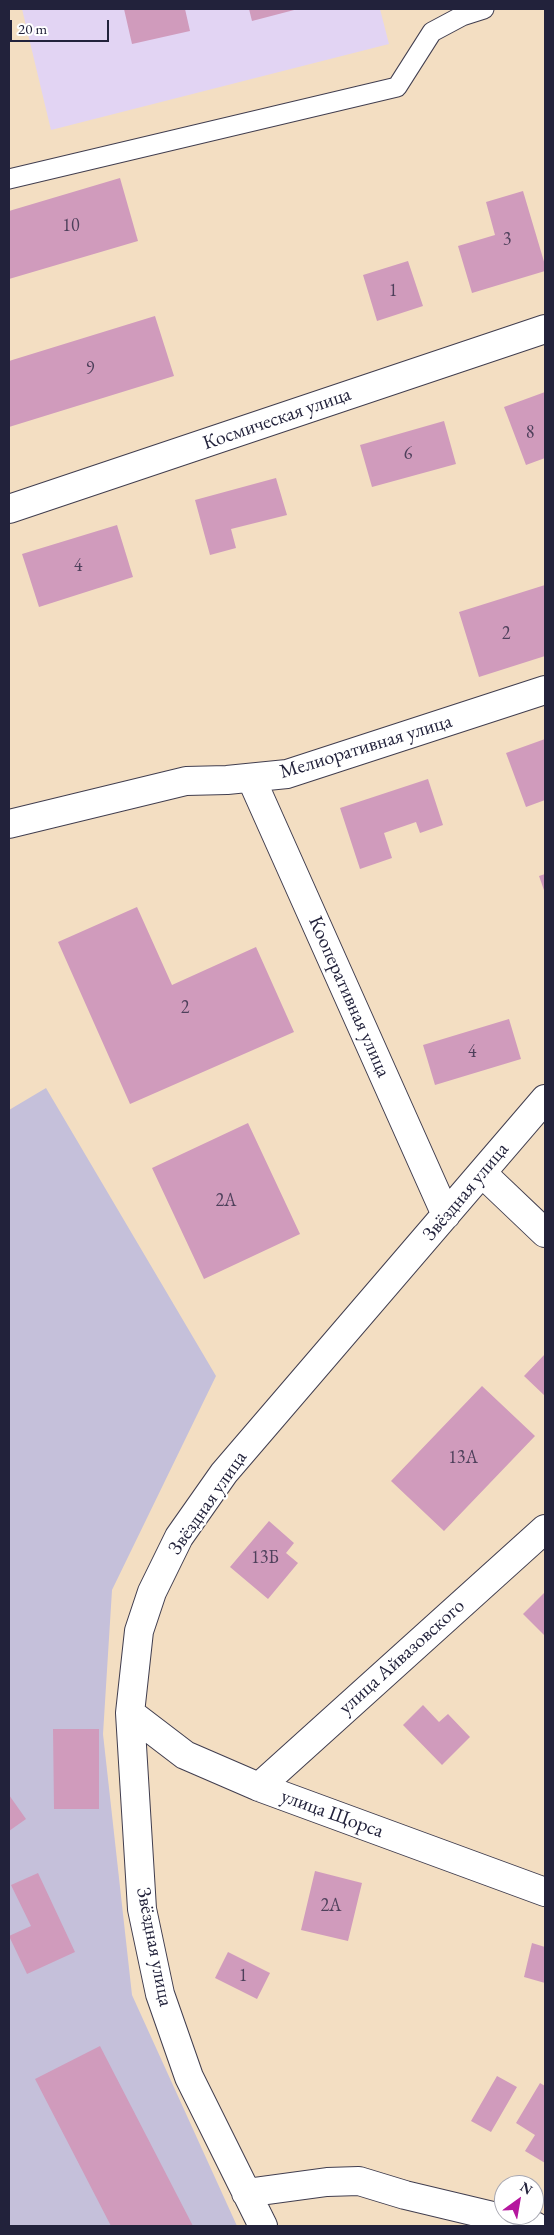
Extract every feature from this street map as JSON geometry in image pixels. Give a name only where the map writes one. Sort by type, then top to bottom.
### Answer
[{"type":"street","name":"Космическая улица","points":[[9,509],[545,329]]},
{"type":"street","name":"Мелиоративная улица","points":[[9,824],[186,781],[251,778],[287,774],[545,690]]},
{"type":"street","name":"Кооперативная улица","points":[[251,778],[446,1215]]},
{"type":"street","name":"Звёздная улица","points":[[263,2226],[190,2077],[160,1994],[142,1909],[130,1713],[139,1631],[152,1592],[179,1538],[224,1473],[545,1099]]},
{"type":"street","points":[[482,1173],[545,1234]]},
{"type":"street","name":"улица Айвазовского","points":[[259,1787],[545,1529]]},
{"type":"street","name":"улица Щорса","points":[[130,1713],[185,1756],[259,1787],[545,1892]]},
{"type":"street","points":[[246,2193],[326,2182],[359,2180],[406,2195],[535,2226]]},
{"type":"lane","points":[[9,179],[396,87],[432,32],[462,16],[484,9]]},
{"type":"shaded area","points":[[22,9],[380,9],[389,44],[51,130]]},
{"type":"shaded area","points":[[46,1088],[216,1376],[112,1590],[103,1734],[132,1995],[237,2226],[9,2226],[9,1110]]},
{"type":"building","points":[[124,9],[185,9],[190,31],[132,44]]},
{"type":"building","points":[[249,9],[298,9],[252,21]]},
{"type":"building","points":[[120,178],[138,241],[9,279],[9,211]]},
{"type":"building","points":[[523,191],[545,265],[545,271],[472,293],[458,246],[495,235],[486,202]]},
{"type":"building","points":[[408,261],[423,306],[377,321],[363,275]]},
{"type":"building","points":[[155,316],[174,376],[9,427],[9,361]]},
{"type":"building","points":[[545,392],[545,458],[526,465],[504,407]]},
{"type":"building","points":[[444,421],[456,464],[372,487],[360,445]]},
{"type":"building","points":[[276,478],[287,515],[231,529],[236,548],[210,555],[195,500]]},
{"type":"building","points":[[117,525],[133,577],[39,607],[22,554]]},
{"type":"building","points":[[545,585],[545,656],[479,677],[459,612]]},
{"type":"building","points":[[545,739],[545,800],[526,807],[506,753]]},
{"type":"building","points":[[428,779],[443,825],[420,833],[416,822],[384,833],[392,858],[360,869],[340,808]]},
{"type":"building","points":[[545,874],[545,893],[539,876]]},
{"type":"building","points":[[137,907],[172,985],[256,947],[294,1032],[130,1104],[58,942]]},
{"type":"building","points":[[509,1019],[521,1059],[435,1085],[423,1045]]},
{"type":"building","points":[[248,1123],[300,1234],[204,1279],[152,1168]]},
{"type":"building","points":[[545,1354],[545,1396],[524,1376]]},
{"type":"building","points":[[482,1386],[535,1436],[444,1531],[391,1481]]},
{"type":"building","points":[[269,1521],[294,1543],[286,1553],[298,1563],[268,1599],[230,1567]]},
{"type":"building","points":[[545,1594],[545,1636],[523,1614]]},
{"type":"building","points":[[423,1705],[439,1722],[448,1714],[470,1737],[442,1765],[403,1725]]},
{"type":"building","points":[[53,1729],[99,1729],[99,1809],[54,1809]]},
{"type":"building","points":[[9,1795],[26,1819],[9,1831]]},
{"type":"building","points":[[315,1871],[362,1883],[348,1941],[301,1930]]},
{"type":"building","points":[[38,1873],[75,1952],[27,1974],[9,1936],[31,1926],[11,1885]]},
{"type":"building","points":[[532,1943],[545,1947],[545,1983],[524,1977]]},
{"type":"building","points":[[228,1952],[270,1973],[257,1999],[215,1978]]},
{"type":"building","points":[[100,2046],[193,2226],[111,2226],[35,2079]]},
{"type":"building","points":[[497,2076],[517,2087],[491,2132],[471,2121]]},
{"type":"building","points":[[540,2083],[545,2086],[545,2163],[525,2151],[535,2135],[516,2123]]}]
